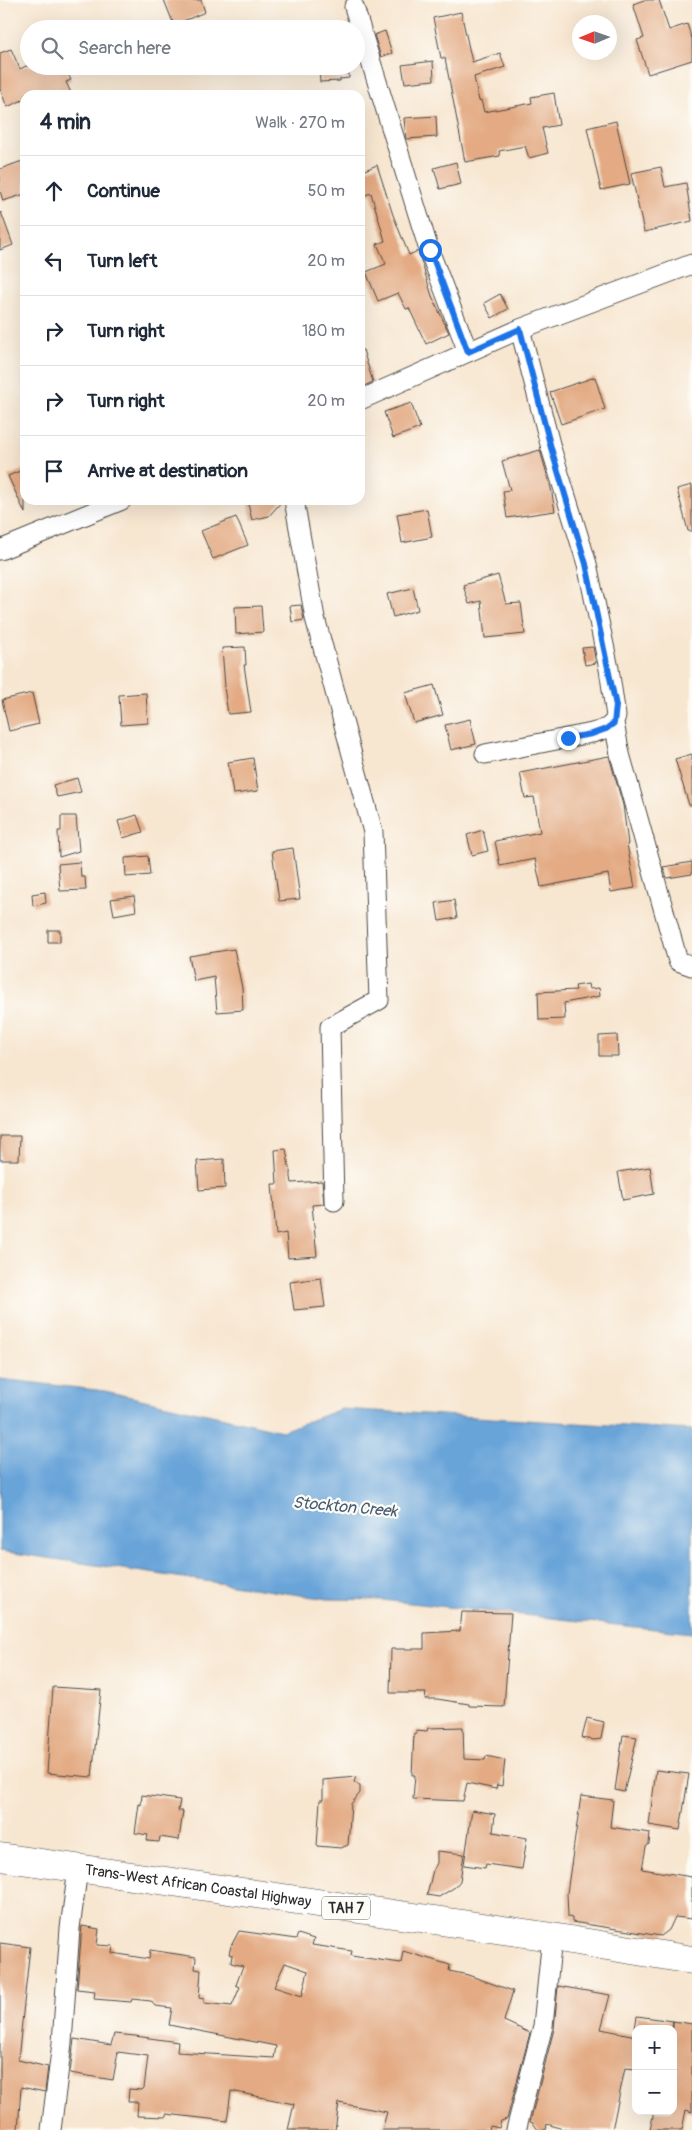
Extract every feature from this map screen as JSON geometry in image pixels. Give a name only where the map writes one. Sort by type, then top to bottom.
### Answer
[{"type":"highway","name":"Trans-West African Coastal Highway","points":[[0,1857],[552,1937],[692,1960]]},
{"type":"street","points":[[354,7],[358,20]]},
{"type":"street","points":[[365,42],[430,250],[468,352]]},
{"type":"street","points":[[365,398],[520,329],[692,264]]},
{"type":"street","points":[[520,329],[551,448],[586,564],[616,706],[614,723],[620,754],[678,960],[692,966]]},
{"type":"street","points":[[0,550],[110,505]]},
{"type":"street","points":[[295,505],[315,618],[373,832],[379,1000],[330,1026],[334,1201]]},
{"type":"street","points":[[485,754],[592,734],[606,729],[614,723]]},
{"type":"street","points":[[51,2130],[62,2043],[70,1928],[78,1869]]},
{"type":"street","points":[[516,2130],[543,2026],[552,1937]]},
{"type":"water","name":"Stockton Creek","points":[[0,1379],[105,1391],[282,1431],[341,1409],[692,1430],[692,1633],[382,1600],[327,1599],[0,1551]]},
{"type":"building","points":[[164,0],[201,0],[205,12],[186,20],[172,20]]},
{"type":"building","points":[[644,0],[659,0],[669,30],[687,24],[692,39],[692,60],[648,74],[637,40],[644,38],[633,4]]},
{"type":"building","points":[[461,12],[472,62],[500,53],[505,67],[474,77],[479,101],[481,100],[484,112],[532,103],[531,97],[554,93],[559,125],[542,128],[548,153],[529,158],[525,146],[499,151],[500,156],[465,162],[445,58],[441,58],[433,18]]},
{"type":"building","points":[[385,31],[392,53],[381,57],[374,35]]},
{"type":"building","points":[[11,49],[20,69],[20,75],[68,75],[71,80],[66,82],[70,90],[20,90],[20,101],[7,107],[0,89],[0,53]]},
{"type":"building","points":[[433,61],[434,80],[405,83],[402,65]]},
{"type":"building","points":[[320,75],[349,75],[349,78],[340,79],[340,81],[320,82]]},
{"type":"building","points":[[436,116],[437,137],[406,139],[404,118]]},
{"type":"building","points":[[616,121],[630,184],[601,190],[587,128]]},
{"type":"building","points":[[20,162],[20,196],[3,201],[0,191],[0,169]]},
{"type":"building","points":[[456,162],[461,184],[440,189],[434,168]]},
{"type":"building","points":[[377,165],[393,215],[409,255],[418,251],[432,296],[449,333],[426,344],[409,308],[406,309],[398,293],[378,301],[366,272],[386,264],[377,244],[385,241],[371,193],[365,195],[365,170]]},
{"type":"building","points":[[661,167],[665,187],[686,183],[692,221],[644,232],[631,173]]},
{"type":"building","points":[[0,213],[13,245],[0,250]]},
{"type":"building","points":[[500,294],[508,309],[492,318],[484,303]]},
{"type":"building","points":[[365,356],[373,382],[365,386]]},
{"type":"building","points":[[595,377],[605,409],[561,424],[550,392]]},
{"type":"building","points":[[411,403],[420,428],[393,438],[384,412]]},
{"type":"building","points":[[540,450],[551,488],[555,511],[507,518],[503,491],[510,490],[502,461]]},
{"type":"building","points":[[20,471],[20,502],[8,476]]},
{"type":"building","points":[[692,485],[692,531],[688,531],[677,489]]},
{"type":"building","points":[[248,505],[279,505],[269,516],[252,520]]},
{"type":"building","points":[[427,509],[432,537],[402,543],[397,514]]},
{"type":"building","points":[[236,517],[248,545],[213,559],[201,531]]},
{"type":"building","points":[[498,575],[506,604],[521,603],[525,634],[485,638],[481,601],[469,604],[463,585]]},
{"type":"building","points":[[413,588],[418,610],[393,617],[387,594]]},
{"type":"building","points":[[301,605],[304,620],[292,622],[290,606]]},
{"type":"building","points":[[261,606],[263,632],[236,634],[235,607]]},
{"type":"building","points":[[245,647],[246,665],[244,665],[251,712],[228,714],[224,687],[222,648]]},
{"type":"building","points":[[593,647],[596,663],[585,665],[582,648]]},
{"type":"building","points":[[434,685],[443,715],[414,723],[405,693]]},
{"type":"building","points":[[32,693],[39,724],[9,731],[2,700]]},
{"type":"building","points":[[146,693],[148,723],[121,725],[119,695]]},
{"type":"building","points":[[470,719],[476,744],[451,750],[445,725]]},
{"type":"building","points":[[692,754],[692,805],[689,805],[675,759]]},
{"type":"building","points":[[609,756],[623,805],[627,844],[635,888],[611,892],[608,874],[541,887],[535,859],[500,866],[495,841],[540,832],[534,797],[525,798],[520,773]]},
{"type":"building","points":[[253,758],[258,791],[233,794],[228,762]]},
{"type":"building","points":[[77,778],[81,792],[57,797],[53,785]]},
{"type":"building","points":[[137,815],[143,832],[123,838],[118,821]]},
{"type":"building","points":[[61,816],[76,816],[79,851],[59,857],[58,831],[61,831]]},
{"type":"building","points":[[483,830],[488,851],[472,855],[467,835]]},
{"type":"building","points":[[293,848],[300,899],[279,901],[272,851]]},
{"type":"building","points":[[148,856],[150,875],[126,877],[125,858]]},
{"type":"building","points":[[80,862],[81,877],[85,877],[86,890],[60,891],[58,864]]},
{"type":"building","points":[[692,862],[692,874],[667,878],[663,867]]},
{"type":"building","points":[[45,892],[46,903],[33,906],[32,894]]},
{"type":"building","points":[[134,896],[136,911],[114,915],[111,899]]},
{"type":"building","points":[[454,900],[457,918],[439,921],[436,903]]},
{"type":"building","points":[[48,930],[60,930],[60,942],[48,942]]},
{"type":"building","points":[[234,949],[242,988],[243,1010],[217,1012],[214,977],[194,981],[189,956]]},
{"type":"building","points":[[588,984],[589,989],[599,988],[600,996],[564,1003],[565,1019],[539,1020],[538,992],[576,990],[575,986]]},
{"type":"building","points":[[617,1035],[618,1056],[599,1056],[599,1036]]},
{"type":"building","points":[[0,1136],[20,1136],[19,1160],[0,1160]]},
{"type":"building","points":[[286,1149],[292,1183],[322,1181],[324,1204],[312,1205],[317,1256],[288,1258],[286,1233],[276,1235],[272,1184],[277,1184],[275,1150]]},
{"type":"building","points":[[224,1159],[225,1188],[199,1190],[197,1161]]},
{"type":"building","points":[[650,1167],[654,1194],[623,1200],[618,1172]]},
{"type":"building","points":[[321,1278],[325,1307],[294,1310],[290,1282]]},
{"type":"building","points":[[462,1612],[511,1613],[504,1707],[469,1706],[469,1704],[425,1699],[426,1693],[390,1693],[391,1649],[424,1649],[424,1633],[460,1631]]},
{"type":"building","points":[[53,1687],[101,1690],[92,1777],[47,1773]]},
{"type":"building","points":[[587,1718],[604,1722],[601,1739],[582,1738]]},
{"type":"building","points":[[463,1727],[464,1759],[485,1760],[486,1756],[505,1760],[502,1786],[497,1785],[496,1789],[467,1783],[463,1801],[413,1799],[415,1775],[412,1775],[414,1733],[416,1734],[416,1730],[427,1731],[428,1728]]},
{"type":"building","points":[[623,1735],[637,1737],[624,1792],[615,1790]]},
{"type":"building","points":[[656,1770],[689,1774],[680,1830],[649,1825]]},
{"type":"building","points":[[356,1777],[354,1782],[360,1786],[360,1793],[351,1804],[348,1845],[341,1848],[317,1846],[320,1800],[323,1800],[323,1780]]},
{"type":"building","points":[[142,1795],[180,1800],[178,1811],[183,1811],[179,1840],[160,1837],[159,1842],[147,1841],[148,1835],[135,1833]]},
{"type":"building","points":[[581,1796],[613,1800],[610,1827],[650,1833],[642,1869],[692,1877],[692,1919],[675,1917],[669,1930],[661,1936],[572,1922],[572,1918],[568,1917],[567,1893]]},
{"type":"building","points":[[472,1810],[495,1814],[493,1832],[527,1838],[522,1869],[486,1864],[485,1868],[464,1865]]},
{"type":"building","points":[[437,1851],[464,1854],[460,1881],[455,1887],[439,1897],[427,1895],[433,1870],[437,1863]]},
{"type":"building","points":[[82,1926],[99,1929],[97,1945],[113,1946],[112,1953],[149,1959],[150,1950],[196,1957],[195,1969],[201,1970],[199,1998],[204,1999],[204,2003],[232,2006],[240,1987],[236,1985],[243,1966],[231,1963],[232,1955],[229,1954],[239,1931],[296,1939],[298,1934],[314,1939],[312,1945],[352,1951],[351,1956],[401,1963],[403,1951],[450,1965],[449,1971],[468,1975],[513,1991],[504,2021],[530,2033],[507,2119],[501,2121],[499,2128],[490,2126],[489,2130],[382,2130],[387,2112],[339,2103],[335,2130],[288,2130],[294,2104],[231,2091],[227,2121],[166,2114],[166,2117],[137,2116],[138,2102],[128,2102],[129,2089],[142,2090],[144,2088],[148,2056],[118,2052],[113,2080],[70,2073],[74,2039],[111,2045],[114,2034],[178,2042],[177,2052],[274,2058],[276,2046],[169,2025],[172,2008],[155,2006],[151,2001],[132,1999],[131,2002],[94,1999],[95,1991],[77,1989]],"holes":[[[285,1963],[308,1971],[302,1996],[274,1987]]]},
{"type":"building","points":[[0,1943],[30,1947],[18,2060],[48,2067],[45,2092],[21,2087],[18,2130],[0,2130]]},
{"type":"building","points":[[558,1986],[610,1995],[601,2029],[632,2035],[632,2069],[625,2068],[612,2130],[566,2130],[547,2124],[546,2130],[538,2130],[530,2122],[554,2029]]},
{"type":"building","points":[[637,2016],[673,2021],[672,2025],[636,2025]]},
{"type":"building","points":[[673,2021],[692,2024],[692,2112],[686,2110],[682,2130],[650,2130],[653,2115],[677,2115],[677,2025],[673,2025]]},
{"type":"route","points":[[430,250],[468,352],[520,329],[551,448],[586,564],[616,706],[614,723],[606,729],[592,734],[568,738]]}]
